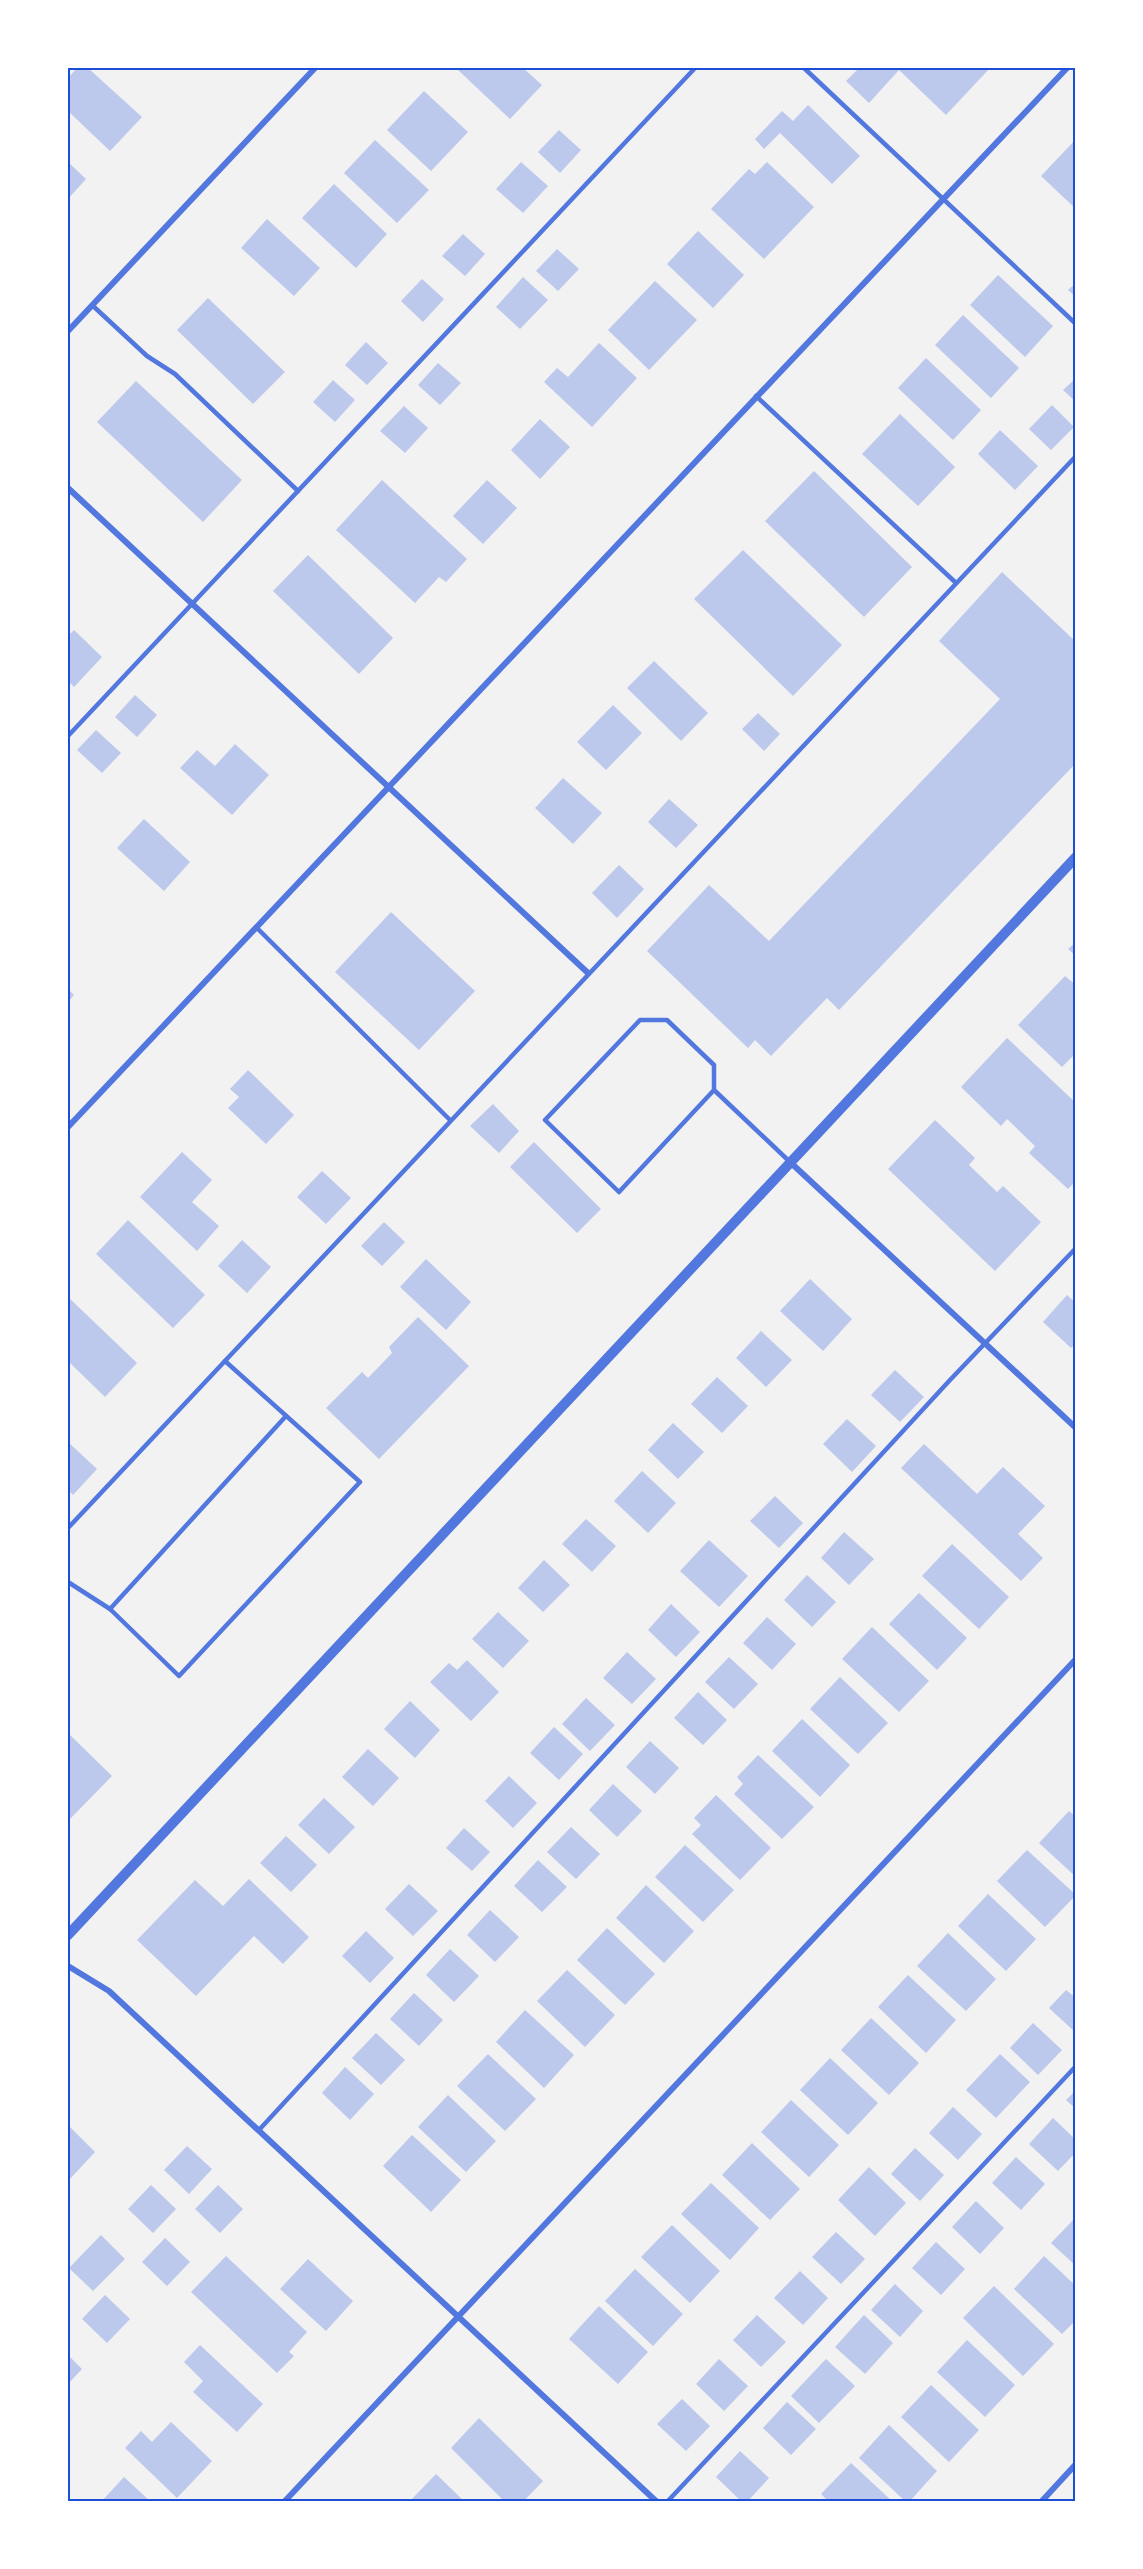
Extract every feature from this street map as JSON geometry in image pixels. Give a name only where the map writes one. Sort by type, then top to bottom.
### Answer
[{"type":"street","points":[[68,331],[315,68]]},
{"type":"street","points":[[68,1127],[1067,68]]},
{"type":"street","points":[[68,488],[588,973]]},
{"type":"street","points":[[68,1935],[1076,858]]},
{"type":"street","points":[[790,1162],[1076,1428]]},
{"type":"street","points":[[284,2502],[1076,1659]]},
{"type":"street","points":[[68,1966],[110,1990],[657,2502]]},
{"type":"street","points":[[1041,2502],[1076,2464]]},
{"type":"lane","points":[[68,735],[695,68]]},
{"type":"lane","points":[[804,68],[1076,324]]},
{"type":"lane","points":[[92,305],[147,356],[175,374],[298,490]]},
{"type":"lane","points":[[756,396],[955,582]]},
{"type":"lane","points":[[68,1528],[955,582],[1076,456]]},
{"type":"lane","points":[[256,927],[450,1120]]},
{"type":"lane","points":[[714,1090],[619,1192],[544,1120],[640,1020],[667,1020],[714,1065],[714,1090],[790,1162]]},
{"type":"lane","points":[[259,2130],[985,1343],[1076,1248]]},
{"type":"lane","points":[[68,1582],[110,1609],[179,1676],[360,1482],[225,1361]]},
{"type":"lane","points":[[110,1609],[286,1416]]},
{"type":"lane","points":[[667,2502],[1076,2066]]},
{"type":"building","points":[[77,68],[88,68],[142,117],[110,151],[68,111],[68,78]]},
{"type":"building","points":[[458,68],[523,68],[542,85],[510,119]]},
{"type":"building","points":[[859,68],[990,68],[946,115],[899,70],[869,103],[846,81]]},
{"type":"building","points":[[424,91],[468,132],[431,171],[387,130]]},
{"type":"building","points":[[808,105],[860,156],[832,184],[780,133],[764,149],[755,139],[782,111],[793,121]]},
{"type":"building","points":[[559,130],[581,150],[560,173],[538,152]]},
{"type":"building","points":[[1076,139],[1076,209],[1041,176]]},
{"type":"building","points":[[375,140],[429,190],[397,223],[344,173]]},
{"type":"building","points":[[68,162],[86,179],[68,199]]},
{"type":"building","points":[[521,162],[548,186],[523,213],[496,189]]},
{"type":"building","points":[[767,162],[814,207],[764,259],[711,209],[749,169],[755,174]]},
{"type":"building","points":[[334,184],[387,234],[356,268],[302,218]]},
{"type":"building","points":[[267,219],[320,268],[294,296],[241,248]]},
{"type":"building","points":[[698,231],[744,275],[713,308],[667,264]]},
{"type":"building","points":[[463,234],[485,254],[465,276],[442,256]]},
{"type":"building","points":[[557,249],[579,269],[558,291],[536,271]]},
{"type":"building","points":[[998,275],[1053,326],[1025,357],[970,305]]},
{"type":"building","points":[[523,277],[548,300],[520,329],[496,307]]},
{"type":"building","points":[[422,279],[444,299],[423,322],[401,301]]},
{"type":"building","points":[[655,281],[697,320],[649,370],[608,330]]},
{"type":"building","points":[[1076,283],[1076,297],[1068,290]]},
{"type":"building","points":[[208,298],[285,372],[253,404],[177,330]]},
{"type":"building","points":[[963,315],[1019,368],[991,398],[935,345]]},
{"type":"building","points":[[366,342],[388,363],[367,385],[345,365]]},
{"type":"building","points":[[599,343],[637,378],[592,427],[544,382],[557,368],[568,377]]},
{"type":"building","points":[[926,358],[981,410],[953,440],[898,388]]},
{"type":"building","points":[[438,363],[461,383],[440,405],[418,385]]},
{"type":"building","points":[[1076,378],[1076,402],[1063,390]]},
{"type":"building","points":[[333,380],[355,400],[335,422],[313,402]]},
{"type":"building","points":[[136,381],[242,480],[203,522],[97,422]]},
{"type":"building","points":[[1052,405],[1074,427],[1051,450],[1029,429]]},
{"type":"building","points":[[404,406],[428,428],[405,453],[380,431]]},
{"type":"building","points":[[900,414],[955,467],[918,506],[862,454]]},
{"type":"building","points":[[540,419],[570,447],[540,479],[511,450]]},
{"type":"building","points":[[1000,430],[1038,466],[1015,490],[978,454]]},
{"type":"building","points":[[814,471],[912,567],[864,617],[765,521]]},
{"type":"building","points":[[382,480],[467,559],[446,582],[439,577],[415,603],[336,530]]},
{"type":"building","points":[[487,480],[517,508],[483,544],[453,516]]},
{"type":"building","points":[[743,550],[842,645],[793,696],[694,599]]},
{"type":"building","points":[[308,555],[393,638],[359,674],[273,591]]},
{"type":"building","points":[[1002,572],[1076,642],[1076,763],[839,1010],[827,998],[771,1056],[755,1040],[748,1048],[647,951],[709,885],[769,941],[1000,699],[939,641]]},
{"type":"building","points":[[74,630],[102,657],[74,687],[68,681],[68,636]]},
{"type":"building","points":[[654,661],[708,713],[681,741],[627,688]]},
{"type":"building","points":[[135,695],[157,715],[137,737],[115,717]]},
{"type":"building","points":[[613,705],[642,733],[606,770],[577,742]]},
{"type":"building","points":[[758,713],[780,734],[764,751],[742,729]]},
{"type":"building","points":[[96,730],[121,753],[102,773],[77,750]]},
{"type":"building","points":[[235,744],[269,775],[232,815],[180,768],[197,750],[215,766]]},
{"type":"building","points":[[563,778],[602,813],[573,844],[535,808]]},
{"type":"building","points":[[669,799],[698,825],[676,848],[648,822]]},
{"type":"building","points":[[144,819],[190,862],[164,891],[117,848]]},
{"type":"building","points":[[619,865],[644,889],[617,918],[592,893]]},
{"type":"building","points":[[391,912],[475,991],[419,1050],[335,972]]},
{"type":"building","points":[[1076,942],[1076,956],[1068,949]]},
{"type":"building","points":[[1065,976],[1076,985],[1076,1053],[1062,1067],[1018,1025]]},
{"type":"building","points":[[68,989],[74,995],[68,1002]]},
{"type":"building","points":[[1007,1038],[1076,1103],[1076,1181],[1068,1189],[1029,1153],[1035,1146],[1007,1119],[1001,1126],[961,1087]]},
{"type":"building","points":[[248,1070],[294,1115],[266,1144],[228,1108],[239,1097],[230,1089]]},
{"type":"building","points":[[493,1104],[519,1131],[499,1153],[470,1126]]},
{"type":"building","points":[[935,1120],[975,1158],[969,1165],[997,1192],[1003,1186],[1041,1222],[995,1271],[888,1169]]},
{"type":"building","points":[[534,1142],[601,1209],[577,1233],[510,1167]]},
{"type":"building","points":[[182,1152],[212,1180],[192,1202],[219,1226],[197,1251],[140,1197]]},
{"type":"building","points":[[322,1171],[351,1198],[326,1224],[297,1197]]},
{"type":"building","points":[[128,1220],[205,1295],[173,1328],[96,1254]]},
{"type":"building","points":[[384,1222],[405,1242],[382,1266],[361,1246]]},
{"type":"building","points":[[242,1240],[271,1267],[247,1293],[218,1266]]},
{"type":"building","points":[[426,1259],[471,1302],[446,1330],[400,1287]]},
{"type":"building","points":[[810,1279],[852,1319],[823,1351],[780,1311]]},
{"type":"building","points":[[1067,1295],[1076,1303],[1076,1343],[1071,1348],[1043,1322]]},
{"type":"building","points":[[68,1297],[137,1363],[105,1397],[68,1361]]},
{"type":"building","points":[[418,1317],[469,1366],[379,1459],[326,1408],[362,1372],[368,1378],[392,1353],[389,1347]]},
{"type":"building","points":[[761,1331],[792,1360],[766,1387],[736,1358]]},
{"type":"building","points":[[895,1370],[924,1397],[900,1422],[871,1395]]},
{"type":"building","points":[[717,1377],[748,1406],[722,1433],[691,1404]]},
{"type":"building","points":[[847,1419],[876,1446],[852,1472],[823,1444]]},
{"type":"building","points":[[673,1423],[704,1452],[678,1479],[648,1450]]},
{"type":"building","points":[[68,1442],[97,1469],[73,1495],[68,1490]]},
{"type":"building","points":[[924,1444],[977,1494],[1003,1467],[1045,1506],[1018,1534],[1043,1558],[1021,1581],[901,1468]]},
{"type":"building","points":[[642,1471],[676,1503],[648,1533],[614,1501]]},
{"type":"building","points":[[775,1496],[803,1523],[779,1548],[750,1521]]},
{"type":"building","points":[[586,1519],[616,1546],[592,1572],[562,1544]]},
{"type":"building","points":[[844,1532],[874,1559],[849,1585],[821,1558]]},
{"type":"building","points":[[709,1540],[748,1576],[719,1607],[680,1571]]},
{"type":"building","points":[[952,1544],[1009,1597],[979,1629],[922,1576]]},
{"type":"building","points":[[544,1560],[570,1585],[543,1612],[518,1588]]},
{"type":"building","points":[[807,1575],[836,1602],[812,1627],[784,1600]]},
{"type":"building","points":[[919,1593],[967,1638],[937,1670],[889,1624]]},
{"type":"building","points":[[671,1604],[700,1632],[676,1657],[648,1630]]},
{"type":"building","points":[[498,1612],[529,1641],[503,1668],[472,1639]]},
{"type":"building","points":[[767,1617],[796,1644],[772,1670],[743,1643]]},
{"type":"building","points":[[872,1627],[929,1681],[899,1712],[842,1659]]},
{"type":"building","points":[[627,1652],[656,1679],[632,1704],[603,1678]]},
{"type":"building","points":[[729,1657],[758,1684],[734,1709],[705,1682]]},
{"type":"building","points":[[467,1660],[499,1692],[471,1721],[430,1682],[449,1663],[457,1670]]},
{"type":"building","points":[[840,1677],[888,1723],[858,1754],[810,1709]]},
{"type":"building","points":[[698,1692],[727,1720],[703,1745],[674,1718]]},
{"type":"building","points":[[586,1698],[615,1725],[590,1751],[562,1724]]},
{"type":"building","points":[[410,1701],[440,1730],[415,1758],[384,1729]]},
{"type":"building","points":[[802,1719],[850,1765],[820,1797],[772,1751]]},
{"type":"building","points":[[554,1727],[583,1754],[559,1780],[530,1753]]},
{"type":"building","points":[[68,1733],[112,1776],[68,1821]]},
{"type":"building","points":[[650,1741],[679,1768],[655,1794],[626,1767]]},
{"type":"building","points":[[368,1749],[399,1778],[373,1806],[342,1777]]},
{"type":"building","points":[[758,1755],[814,1807],[782,1839],[734,1794],[743,1784],[737,1777]]},
{"type":"building","points":[[509,1776],[537,1803],[513,1828],[485,1801]]},
{"type":"building","points":[[613,1784],[642,1811],[617,1837],[589,1810]]},
{"type":"building","points":[[716,1795],[771,1848],[740,1880],[692,1834],[701,1825],[694,1818]]},
{"type":"building","points":[[324,1798],[355,1827],[329,1854],[298,1825]]},
{"type":"building","points":[[1069,1811],[1076,1817],[1076,1877],[1039,1843]]},
{"type":"building","points":[[571,1827],[600,1854],[576,1879],[547,1852]]},
{"type":"building","points":[[464,1828],[490,1852],[472,1871],[446,1848]]},
{"type":"building","points":[[286,1836],[317,1865],[291,1892],[260,1863]]},
{"type":"building","points":[[685,1845],[734,1890],[703,1922],[655,1877]]},
{"type":"building","points":[[1027,1850],[1076,1895],[1045,1927],[997,1881]]},
{"type":"building","points":[[538,1860],[567,1887],[542,1912],[514,1886]]},
{"type":"building","points":[[249,1879],[309,1937],[283,1964],[254,1936],[196,1996],[137,1940],[195,1880],[223,1906]]},
{"type":"building","points":[[409,1884],[438,1911],[413,1936],[385,1909]]},
{"type":"building","points":[[646,1885],[694,1931],[664,1963],[616,1918]]},
{"type":"building","points":[[988,1894],[1036,1939],[1006,1971],[958,1926]]},
{"type":"building","points":[[490,1910],[519,1937],[495,1962],[467,1935]]},
{"type":"building","points":[[607,1928],[655,1974],[625,2005],[577,1960]]},
{"type":"building","points":[[366,1931],[394,1958],[370,1983],[342,1956]]},
{"type":"building","points":[[948,1933],[996,1979],[966,2011],[917,1966]]},
{"type":"building","points":[[450,1949],[479,1976],[454,2002],[426,1975]]},
{"type":"building","points":[[567,1970],[615,2015],[585,2047],[537,2001]]},
{"type":"building","points":[[908,1975],[956,2020],[926,2053],[878,2007]]},
{"type":"building","points":[[1066,1990],[1076,1998],[1076,2033],[1049,2008]]},
{"type":"building","points":[[414,1993],[443,2020],[419,2046],[390,2019]]},
{"type":"building","points":[[525,2010],[574,2055],[544,2088],[496,2042]]},
{"type":"building","points":[[871,2018],[919,2063],[889,2095],[841,2050]]},
{"type":"building","points":[[1033,2023],[1062,2050],[1038,2075],[1010,2048]]},
{"type":"building","points":[[376,2033],[405,2060],[381,2085],[352,2058]]},
{"type":"building","points":[[488,2054],[536,2099],[505,2131],[457,2086]]},
{"type":"building","points":[[1000,2054],[1030,2082],[996,2118],[966,2090]]},
{"type":"building","points":[[830,2058],[878,2103],[848,2135],[800,2090]]},
{"type":"building","points":[[345,2067],[374,2094],[350,2120],[322,2093]]},
{"type":"building","points":[[1076,2090],[1076,2109],[1066,2100]]},
{"type":"building","points":[[448,2095],[496,2141],[466,2172],[418,2127]]},
{"type":"building","points":[[791,2100],[839,2145],[809,2177],[761,2132]]},
{"type":"building","points":[[953,2107],[982,2134],[958,2160],[929,2133]]},
{"type":"building","points":[[1053,2118],[1076,2140],[1076,2152],[1058,2171],[1029,2144]]},
{"type":"building","points":[[68,2125],[95,2152],[68,2181]]},
{"type":"building","points":[[412,2135],[461,2180],[431,2212],[383,2166]]},
{"type":"building","points":[[752,2143],[800,2189],[770,2220],[722,2175]]},
{"type":"building","points":[[187,2146],[212,2169],[189,2194],[164,2170]]},
{"type":"building","points":[[915,2148],[944,2175],[920,2201],[891,2174]]},
{"type":"building","points":[[1016,2157],[1045,2184],[1021,2210],[992,2183]]},
{"type":"building","points":[[869,2167],[906,2203],[875,2236],[838,2200]]},
{"type":"building","points":[[711,2183],[759,2228],[730,2260],[681,2214]]},
{"type":"building","points":[[151,2185],[176,2209],[153,2233],[128,2209]]},
{"type":"building","points":[[218,2185],[243,2209],[220,2233],[195,2209]]},
{"type":"building","points":[[976,2201],[1004,2228],[980,2254],[952,2227]]},
{"type":"building","points":[[1076,2217],[1076,2266],[1051,2243]]},
{"type":"building","points":[[672,2225],[720,2271],[690,2303],[641,2257]]},
{"type":"building","points":[[836,2232],[865,2259],[841,2284],[812,2257]]},
{"type":"building","points":[[101,2235],[125,2259],[93,2291],[69,2268]]},
{"type":"building","points":[[165,2238],[190,2262],[167,2286],[142,2262]]},
{"type":"building","points":[[936,2242],[965,2269],[941,2295],[912,2268]]},
{"type":"building","points":[[226,2256],[307,2332],[289,2352],[294,2356],[277,2373],[191,2292]]},
{"type":"building","points":[[1044,2256],[1076,2286],[1076,2320],[1062,2334],[1014,2289]]},
{"type":"building","points":[[308,2259],[353,2301],[326,2331],[280,2289]]},
{"type":"building","points":[[635,2269],[683,2314],[653,2346],[605,2301]]},
{"type":"building","points":[[800,2271],[828,2298],[803,2325],[774,2298]]},
{"type":"building","points":[[895,2284],[923,2311],[900,2337],[871,2310]]},
{"type":"building","points":[[994,2286],[1054,2344],[1023,2376],[963,2318]]},
{"type":"building","points":[[105,2295],[130,2319],[107,2343],[82,2319]]},
{"type":"building","points":[[599,2306],[648,2352],[618,2384],[569,2339]]},
{"type":"building","points":[[757,2315],[786,2342],[761,2367],[733,2340]]},
{"type":"building","points":[[864,2315],[893,2343],[865,2374],[835,2347]]},
{"type":"building","points":[[967,2340],[1015,2385],[985,2417],[937,2372]]},
{"type":"building","points":[[200,2345],[263,2404],[237,2432],[193,2392],[203,2381],[184,2362]]},
{"type":"building","points":[[68,2355],[82,2369],[68,2384]]},
{"type":"building","points":[[719,2359],[748,2386],[724,2411],[696,2384]]},
{"type":"building","points":[[826,2359],[855,2386],[819,2423],[791,2396]]},
{"type":"building","points":[[931,2385],[979,2430],[949,2462],[901,2417]]},
{"type":"building","points":[[682,2399],[710,2426],[686,2451],[657,2424]]},
{"type":"building","points":[[787,2402],[816,2429],[791,2455],[763,2428]]},
{"type":"building","points":[[479,2418],[543,2481],[523,2502],[505,2502],[451,2448]]},
{"type":"building","points":[[171,2422],[212,2461],[177,2498],[125,2448],[141,2431],[152,2442]]},
{"type":"building","points":[[889,2425],[937,2471],[909,2502],[906,2502],[859,2458]]},
{"type":"building","points":[[740,2451],[769,2478],[747,2502],[742,2502],[716,2477]]},
{"type":"building","points":[[851,2463],[893,2502],[829,2502],[821,2494]]},
{"type":"building","points":[[436,2474],[465,2502],[409,2502]]},
{"type":"building","points":[[124,2477],[151,2502],[101,2502]]}]
